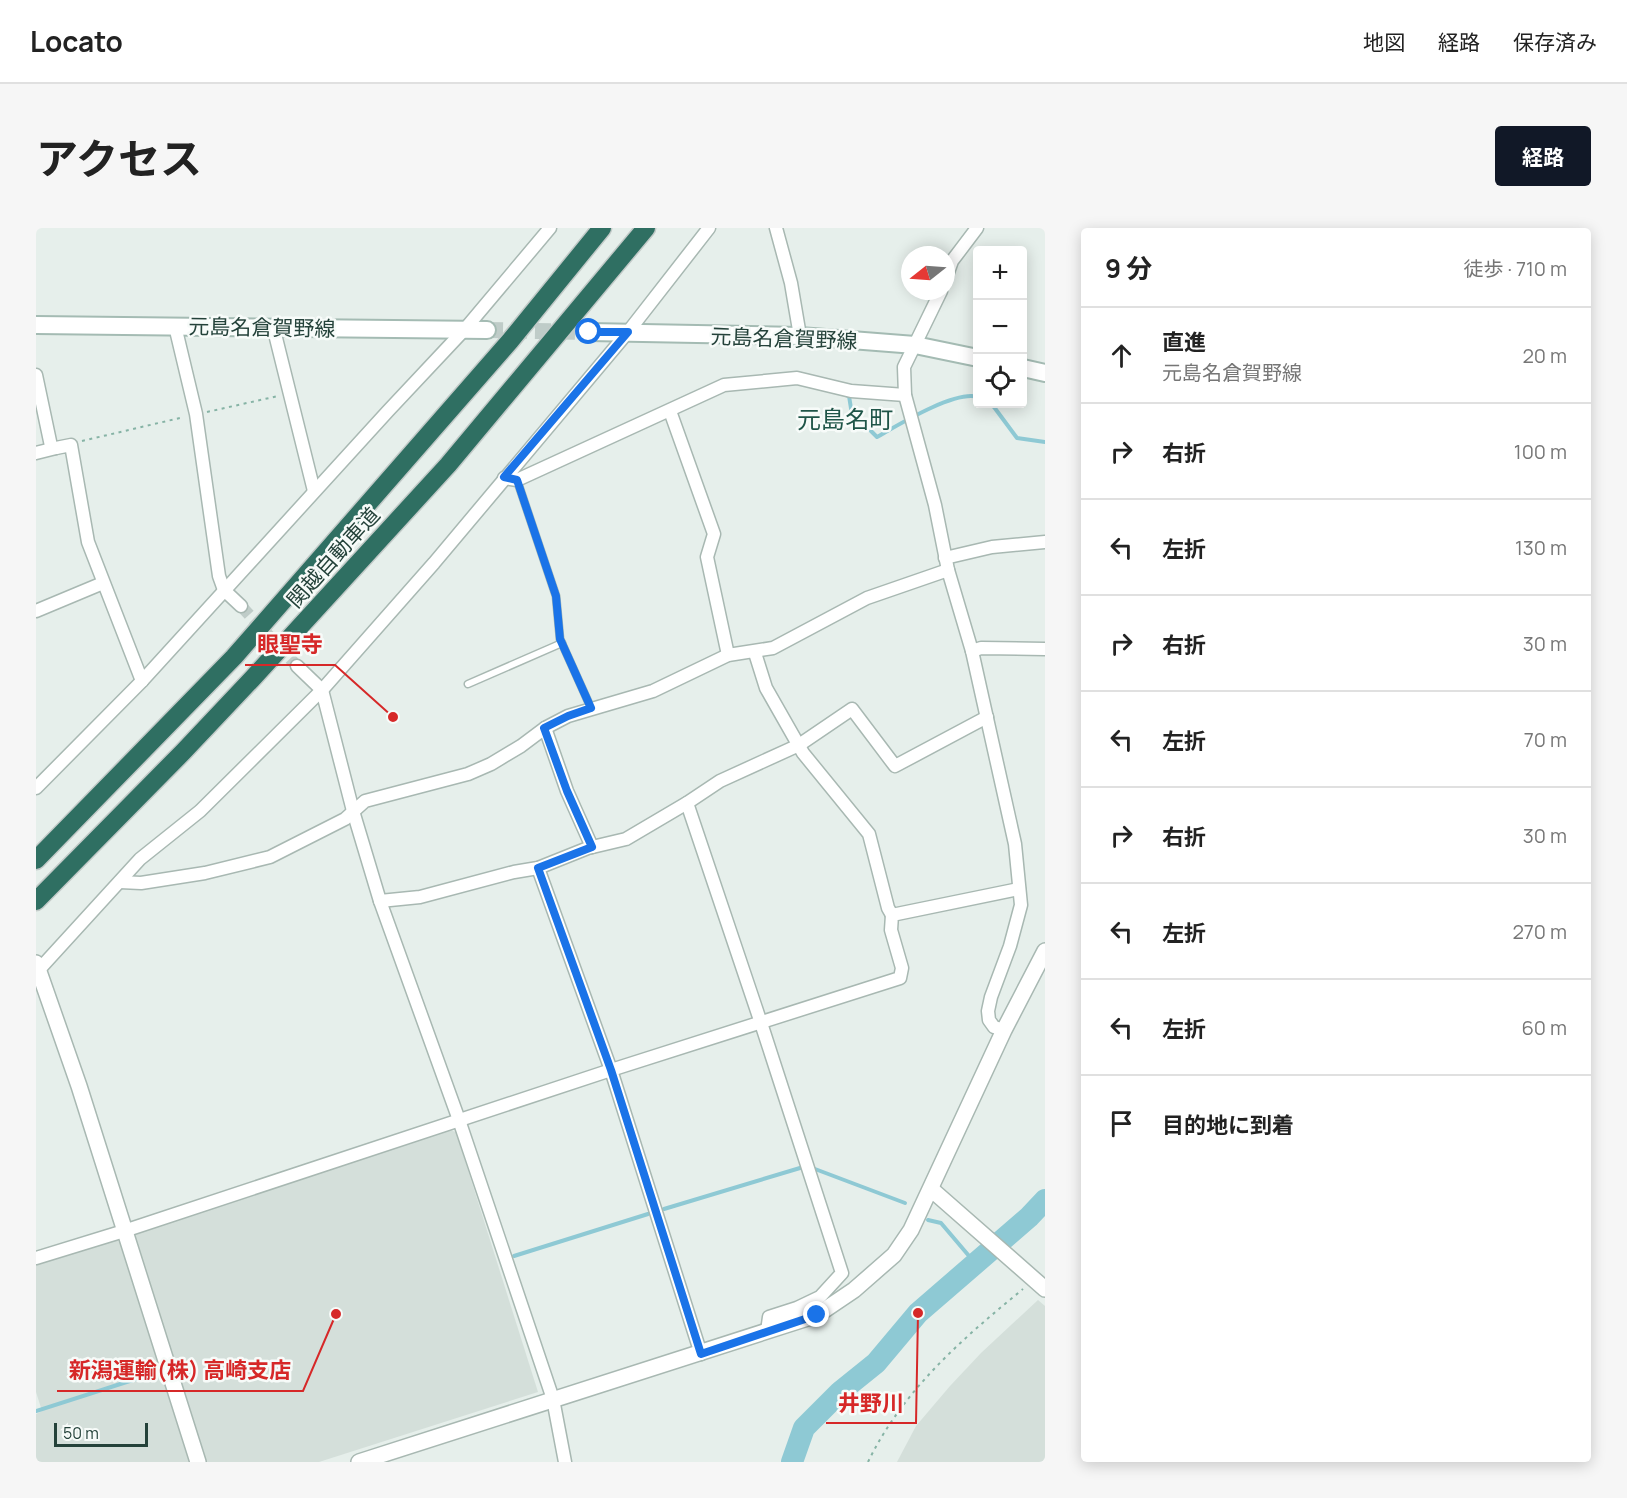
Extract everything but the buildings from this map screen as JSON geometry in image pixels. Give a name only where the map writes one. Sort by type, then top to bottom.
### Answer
[{"type":"highway","name":"関越自動車道","points":[[36,860],[234,657],[510,341],[602,228]]},
{"type":"highway","name":"関越自動車道","points":[[36,903],[245,687],[448,465],[646,228]]},
{"type":"main road","name":"元島名倉賀野線","points":[[36,325],[487,330]]},
{"type":"main road","name":"元島名倉賀野線","points":[[589,332],[800,336],[915,345],[973,357]]},
{"type":"main road","points":[[1027,369],[1045,372]]},
{"type":"street","points":[[36,788],[142,681],[465,329],[550,228]]},
{"type":"street","points":[[198,1462],[79,1086],[37,969],[140,859],[200,811],[322,690],[511,479],[709,228]]},
{"type":"street","points":[[776,228],[791,283],[800,336]]},
{"type":"street","points":[[955,257],[976,229]]},
{"type":"street","points":[[937,300],[904,367],[905,395],[935,505],[946,564],[972,651],[1015,844],[1021,905],[988,1011],[989,1020],[994,1027],[1004,1030]]},
{"type":"street","points":[[175,326],[196,414],[219,576],[224,590],[241,606]]},
{"type":"street","points":[[273,326],[314,491]]},
{"type":"street","points":[[36,375],[51,446],[56,448]]},
{"type":"street","points":[[511,479],[670,411],[724,385],[797,378],[851,391],[905,395]]},
{"type":"street","points":[[670,411],[714,534],[707,557],[728,656]]},
{"type":"street","points":[[36,453],[71,445],[88,542],[142,681]]},
{"type":"street","points":[[120,882],[141,883],[205,873],[270,857],[345,819],[364,801],[468,774],[491,764],[521,746],[544,728],[568,716],[653,691],[728,656],[773,648],[867,598],[992,547],[1045,542]]},
{"type":"street","points":[[36,611],[103,583]]},
{"type":"street","points":[[972,651],[981,648],[1045,649]]},
{"type":"street","points":[[36,1258],[900,978],[902,968],[891,930],[892,915],[888,909],[869,834],[803,753],[766,688],[754,652]]},
{"type":"street","points":[[297,666],[322,690],[353,810],[380,901],[459,1120],[553,1399],[565,1462]]},
{"type":"street","points":[[380,901],[420,897],[514,872],[538,868],[592,847],[626,839],[720,781],[799,745],[852,709],[895,766],[987,717]]},
{"type":"street","points":[[544,728],[567,791],[592,847]]},
{"type":"street","points":[[687,803],[842,1273],[820,1297],[797,1308],[769,1317],[767,1331]]},
{"type":"street","points":[[538,868],[611,1070],[701,1354]]},
{"type":"street","points":[[892,915],[1018,889]]},
{"type":"street","points":[[359,1462],[817,1315],[854,1290],[894,1255],[911,1230],[1004,1030],[1045,951]]},
{"type":"street","points":[[931,1189],[1038,1282]]},
{"type":"lane","points":[[511,479],[556,596],[562,643],[591,708]]},
{"type":"lane","points":[[468,684],[562,643]]},
{"type":"path","points":[[71,445],[87,439],[290,394]]},
{"type":"path","points":[[868,1462],[892,1421],[914,1390],[946,1355],[1038,1282]]},
{"type":"shaded area","points":[[450,1130],[456,1132],[538,1392],[319,1462],[206,1462],[133,1237],[139,1231]]},
{"type":"shaded area","points":[[115,1239],[120,1242],[189,1462],[36,1462],[36,1414],[42,1411],[36,1392],[36,1264]]},
{"type":"shaded area","points":[[1038,1300],[1045,1306],[1045,1462],[897,1462],[916,1426],[950,1386],[981,1353]]},
{"type":"waterway","points":[[846,395],[849,396],[854,427],[870,430],[877,437],[941,403],[973,396]]},
{"type":"waterway","points":[[995,408],[1017,438],[1045,442]]},
{"type":"waterway","points":[[664,1209],[800,1168]]},
{"type":"waterway","points":[[815,1169],[905,1203]]},
{"type":"waterway","points":[[792,1462],[804,1428],[840,1392],[876,1363],[918,1313],[1029,1217],[1045,1200]]},
{"type":"waterway","points":[[514,1256],[648,1214]]},
{"type":"waterway","points":[[928,1220],[941,1223],[975,1263]]},
{"type":"waterway","points":[[36,1411],[136,1379]]},
{"type":"tunnel","points":[[487,330],[589,332]]},
{"type":"tunnel","points":[[241,606],[297,666]]},
{"type":"place","name":"眼聖寺","points":[[393,717]]},
{"type":"place","name":"井野川","points":[[918,1313]]},
{"type":"place","name":"新潟運輸(株) 高崎支店","points":[[336,1314]]},
{"type":"district","name":"元島名町","points":[[845,418]]},
{"type":"route","points":[[589,332],[628,332],[504,477],[517,480],[556,596],[560,639],[591,708],[544,728],[567,791],[592,847],[538,868],[611,1070],[701,1354],[817,1315]]}]
